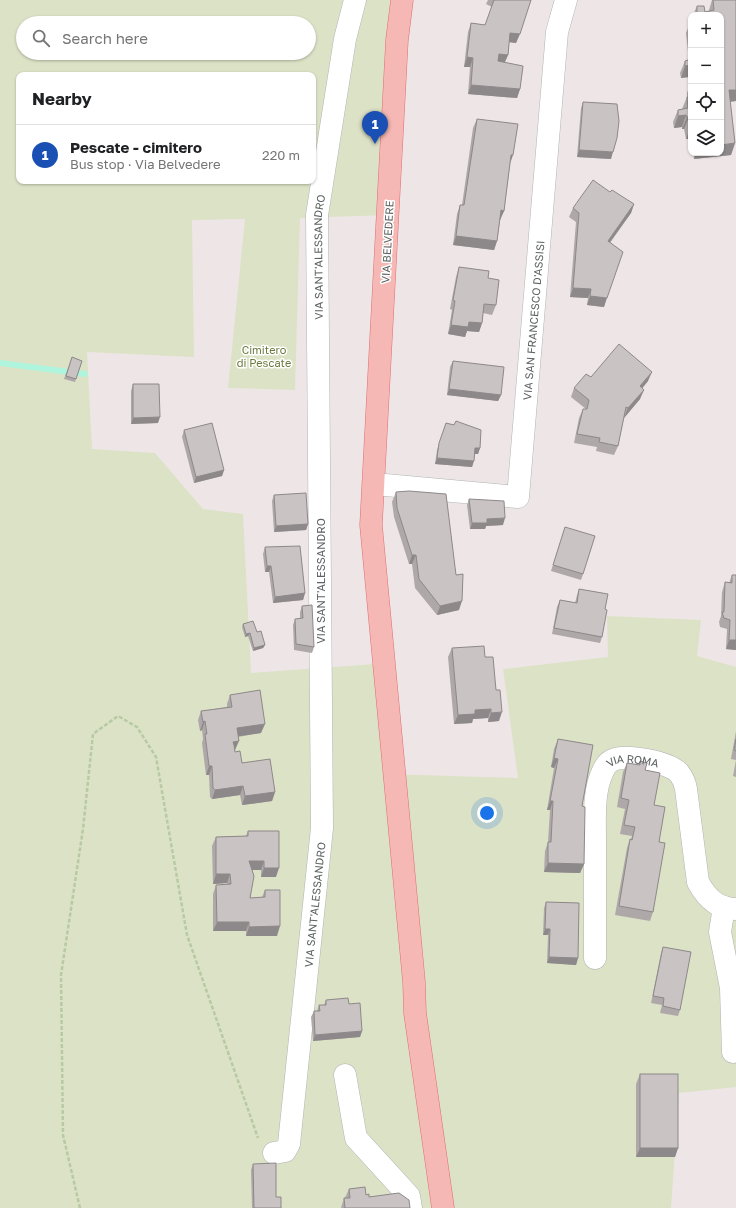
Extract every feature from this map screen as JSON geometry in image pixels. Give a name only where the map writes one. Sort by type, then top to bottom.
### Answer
[{"type":"main road","name":"VIA BELVEDERE","points":[[402,0],[397,40],[371,525],[413,966],[415,1013],[443,1208]]},
{"type":"street","name":"VIA SANT'ALESSANDRO","points":[[274,1153],[285,1151],[289,1144],[322,828],[317,215],[345,39],[355,0]]},
{"type":"street","name":"VIA SAN FRANCESCO D'ASSISI","points":[[374,484],[518,497],[557,32],[566,0]]},
{"type":"street","name":"VIA ROMA","points":[[595,958],[596,814],[602,772],[608,762],[620,758],[639,759],[671,767],[679,772],[684,780],[698,882],[704,894],[713,902],[730,908],[720,932],[731,988],[733,1052]]},
{"type":"street","points":[[346,1075],[356,1138],[409,1196],[411,1208]]},
{"type":"path","points":[[80,1208],[63,1135],[61,975],[84,829],[93,734],[118,716],[137,727],[156,757],[187,935],[263,1153],[268,1160],[274,1153]]},
{"type":"green space","name":"Cimitero di Pescate","points":[[0,0],[407,0],[390,215],[300,218],[295,390],[228,388],[245,219],[192,220],[194,357],[87,352],[92,449],[155,453],[203,509],[243,514],[251,673],[375,664],[385,774],[518,778],[503,669],[608,657],[607,616],[701,620],[697,656],[736,667],[736,1087],[679,1093],[671,1208],[0,1208]]},
{"type":"building","points":[[494,0],[531,0],[520,34],[510,33],[508,55],[499,54],[498,61],[523,66],[520,89],[471,85],[473,58],[467,57],[471,23],[485,25]]},
{"type":"building","points":[[713,0],[736,0],[736,90],[729,90],[735,143],[724,145],[724,12],[705,12],[714,10]]},
{"type":"building","points":[[697,6],[704,6],[705,12],[697,12]]},
{"type":"building","points":[[688,60],[688,66],[685,66],[685,61]]},
{"type":"building","points":[[583,102],[617,104],[619,121],[617,138],[613,152],[579,150]]},
{"type":"building","points":[[688,108],[688,117],[686,115],[678,116],[678,110]]},
{"type":"building","points":[[477,119],[518,124],[513,155],[511,155],[504,211],[501,210],[497,241],[456,236],[460,205],[464,205]]},
{"type":"building","points":[[593,180],[610,192],[612,190],[634,204],[608,241],[623,252],[607,298],[590,296],[591,289],[573,288],[579,213],[573,208]]},
{"type":"building","points":[[459,267],[489,271],[488,278],[499,280],[496,305],[484,304],[482,323],[469,322],[468,327],[451,325],[455,301],[453,300]]},
{"type":"building","points":[[619,344],[652,372],[640,386],[644,390],[628,408],[626,407],[618,446],[599,442],[600,438],[577,434],[583,409],[587,409],[589,400],[574,388],[586,374],[591,377]]},
{"type":"building","points":[[72,357],[82,361],[76,379],[66,376]]},
{"type":"building","points":[[453,361],[504,367],[501,395],[449,389]]},
{"type":"building","points":[[133,384],[159,384],[160,417],[133,418]]},
{"type":"building","points":[[456,421],[481,430],[480,448],[475,448],[474,461],[437,458],[439,443],[446,423],[454,425]]},
{"type":"building","points":[[212,423],[224,470],[196,477],[184,430]]},
{"type":"building","points":[[409,491],[446,494],[456,575],[463,574],[462,601],[440,606],[419,579],[416,555],[412,555],[397,508],[396,492]]},
{"type":"building","points":[[306,493],[308,524],[276,526],[274,495]]},
{"type":"building","points":[[469,499],[504,501],[505,518],[487,519],[487,523],[472,523]]},
{"type":"building","points":[[565,527],[595,536],[583,574],[553,565]]},
{"type":"building","points":[[300,546],[305,593],[275,597],[271,566],[267,566],[265,547]]},
{"type":"building","points":[[732,575],[736,575],[736,640],[729,640],[730,620],[724,618],[722,612],[724,612],[725,582],[732,583]]},
{"type":"building","points":[[579,589],[608,594],[605,609],[607,610],[602,637],[554,628],[560,600],[577,603]]},
{"type":"building","points":[[312,605],[314,647],[296,644],[295,619],[303,618],[302,606]]},
{"type":"building","points":[[253,621],[257,632],[261,631],[265,645],[254,648],[250,633],[246,634],[243,624]]},
{"type":"building","points":[[484,646],[485,657],[493,657],[496,690],[500,690],[502,712],[491,713],[491,709],[475,710],[475,714],[458,715],[452,648]]},
{"type":"building","points":[[260,690],[265,724],[237,728],[239,741],[233,742],[235,752],[240,751],[242,763],[270,759],[275,792],[245,796],[243,786],[215,790],[213,788],[212,766],[209,766],[205,721],[203,722],[201,711],[232,707],[230,695]]},
{"type":"building","points":[[558,739],[593,745],[582,806],[585,807],[584,864],[548,863],[548,842],[551,842],[553,801],[550,801],[558,759],[554,758]]},
{"type":"building","points":[[736,739],[736,751],[734,750]]},
{"type":"building","points":[[640,761],[647,763],[645,770],[660,773],[654,805],[665,807],[659,842],[665,843],[653,912],[619,906],[630,839],[632,840],[635,827],[624,825],[629,800],[621,798],[627,763],[640,765]]},
{"type":"building","points":[[248,831],[279,831],[279,868],[264,868],[264,861],[249,861],[254,876],[250,898],[265,897],[265,890],[280,890],[280,926],[249,927],[249,922],[217,922],[216,885],[231,884],[230,874],[216,874],[216,837],[248,836]]},
{"type":"building","points":[[546,902],[579,903],[578,958],[549,957],[550,929],[545,929]]},
{"type":"building","points":[[663,947],[691,952],[680,1010],[663,1006],[664,998],[653,996]]},
{"type":"building","points":[[348,998],[349,1004],[360,1003],[362,1031],[315,1035],[314,1011],[320,1011],[319,1005],[326,1005],[326,1000]]},
{"type":"building","points":[[640,1074],[678,1074],[678,1148],[640,1148]]},
{"type":"building","points":[[276,1163],[276,1197],[281,1197],[281,1208],[254,1208],[253,1164]]},
{"type":"building","points":[[365,1187],[366,1195],[369,1194],[369,1197],[399,1193],[409,1200],[410,1208],[345,1208],[344,1198],[350,1198],[349,1189]]},
{"type":"waterway","points":[[0,363],[85,374]]},
{"type":"place","name":"Pescate - cimitero","points":[[375,144]]}]
